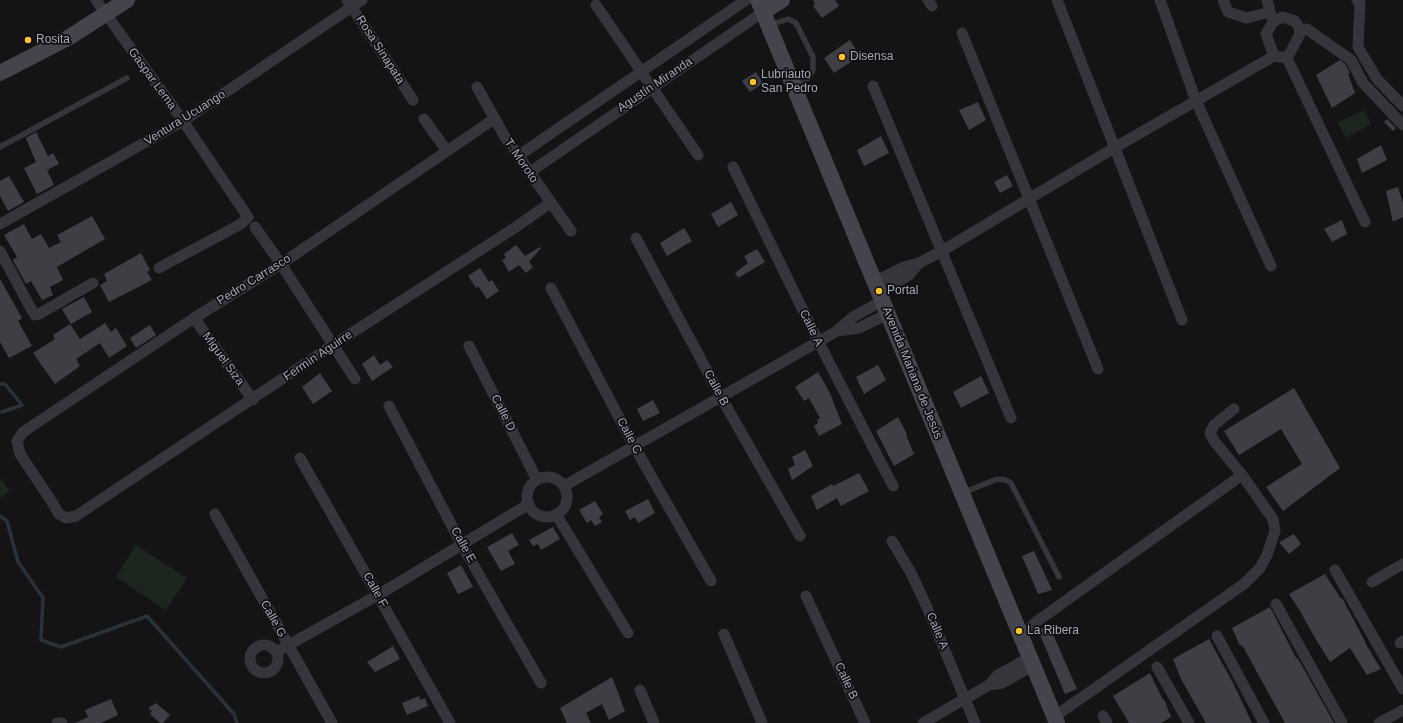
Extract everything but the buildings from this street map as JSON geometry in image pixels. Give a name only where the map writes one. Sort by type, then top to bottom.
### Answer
[{"type":"street","name":"Gaspar Lema","points":[[96,0],[105,15],[183,121],[248,218],[241,224],[159,268]]},
{"type":"street","points":[[0,73],[68,38],[128,0]]},
{"type":"street","name":"Ventura Ucuango","points":[[0,224],[183,121],[350,3],[362,0]]},
{"type":"street","name":"Agustín Miranda","points":[[518,156],[746,0]]},
{"type":"street","name":"Agustín Miranda","points":[[530,172],[782,0]]},
{"type":"street","points":[[1057,0],[1182,320]]},
{"type":"street","points":[[1160,0],[1196,101],[1271,266]]},
{"type":"street","points":[[1223,0],[1228,12],[1247,18],[1288,18],[1299,26],[1300,34],[1286,58]]},
{"type":"street","points":[[1267,0],[1271,17],[1266,34],[1274,56]]},
{"type":"street","points":[[1357,0],[1360,2],[1358,47],[1377,79],[1403,106]]},
{"type":"street","name":"Rosa Sinapata","points":[[350,3],[412,100]]},
{"type":"street","points":[[596,5],[698,155]]},
{"type":"street","name":"Avenida Mariana de Jesús","points":[[763,13],[1055,720]]},
{"type":"street","points":[[1307,29],[1351,60],[1362,83],[1403,125]]},
{"type":"street","points":[[962,33],[1098,369]]},
{"type":"street","points":[[564,486],[837,331],[853,317],[881,298],[906,271],[919,263],[1029,201],[1114,148],[1274,56],[1286,58]]},
{"type":"street","points":[[1286,58],[1364,222]]},
{"type":"street","points":[[873,86],[1011,418]]},
{"type":"street","name":"T. Moroto","points":[[477,87],[494,119],[518,156],[571,231]]},
{"type":"street","points":[[424,119],[447,151]]},
{"type":"street","name":"Pedro Carrasco","points":[[17,441],[19,436],[32,424],[194,318],[280,264],[494,119]]},
{"type":"street","name":"Calle A","points":[[733,167],[818,341],[893,486]]},
{"type":"street","name":"Fermìn Aguirre","points":[[17,441],[20,454],[59,514],[66,518],[76,516],[333,345],[516,227],[550,203]]},
{"type":"street","points":[[255,227],[355,379]]},
{"type":"street","name":"Calle B","points":[[636,238],[721,397],[800,536]]},
{"type":"street","points":[[0,251],[33,312],[38,315],[92,283]]},
{"type":"street","name":"Calle C","points":[[551,288],[634,446],[711,581]]},
{"type":"street","name":"Miguel Siza","points":[[194,318],[252,400]]},
{"type":"street","name":"Calle D","points":[[469,346],[537,480]]},
{"type":"street","name":"Calle E","points":[[389,406],[462,545],[541,683]]},
{"type":"street","points":[[1055,720],[1244,584],[1260,568],[1267,555],[1275,531],[1273,519],[1242,475],[1214,441],[1210,433],[1214,425],[1234,409]]},
{"type":"street","name":"Calle F","points":[[300,458],[450,723]]},
{"type":"street","points":[[1021,636],[1036,622],[1242,475]]},
{"type":"street","points":[[549,477],[560,481],[564,486],[567,493],[566,502],[562,509],[556,514],[543,516],[537,514],[529,504],[528,493],[533,483],[537,480],[549,477]]},
{"type":"street","points":[[276,652],[378,595],[529,504]]},
{"type":"street","name":"Calle G","points":[[215,514],[332,723]]},
{"type":"street","points":[[556,514],[628,633]]},
{"type":"street","name":"Calle A","points":[[892,541],[911,573],[975,723]]},
{"type":"street","points":[[1372,582],[1403,564]]},
{"type":"street","points":[[1335,570],[1403,689]]},
{"type":"street","name":"Calle B","points":[[806,596],[865,723]]},
{"type":"street","points":[[1276,604],[1342,723]]},
{"type":"street","points":[[724,634],[762,723]]},
{"type":"street","points":[[1217,636],[1264,723]]},
{"type":"street","points":[[923,723],[989,685],[998,675],[1031,661]]},
{"type":"street","points":[[1157,667],[1189,723]]},
{"type":"street","points":[[640,690],[654,723]]},
{"type":"street","points":[[1379,723],[1403,710]]},
{"type":"street","points":[[57,723],[62,723]]},
{"type":"lane","points":[[763,13],[780,20],[793,20],[796,22],[813,57],[813,70],[808,78],[792,85]]},
{"type":"lane","points":[[0,147],[127,78]]},
{"type":"lane","points":[[961,494],[997,479],[1006,480],[1010,483],[1059,577]]},
{"type":"shaded area","points":[[1364,110],[1371,124],[1346,138],[1337,123]]},
{"type":"shaded area","points":[[0,478],[10,491],[0,498]]},
{"type":"shaded area","points":[[136,545],[187,578],[166,610],[116,577]]},
{"type":"waterway","points":[[0,384],[5,384],[22,405],[2,412]]},
{"type":"waterway","points":[[0,516],[7,521],[18,562],[43,598],[41,640],[61,647],[147,616],[234,714],[237,723]]},
{"type":"place","name":"Rosita","points":[[28,40]]},
{"type":"place","name":"Disensa","points":[[842,57]]},
{"type":"place","name":"Lubriauto San Pedro","points":[[753,82]]},
{"type":"place","name":"Portal","points":[[879,291]]},
{"type":"place","name":"La Ribera","points":[[1019,631]]}]
